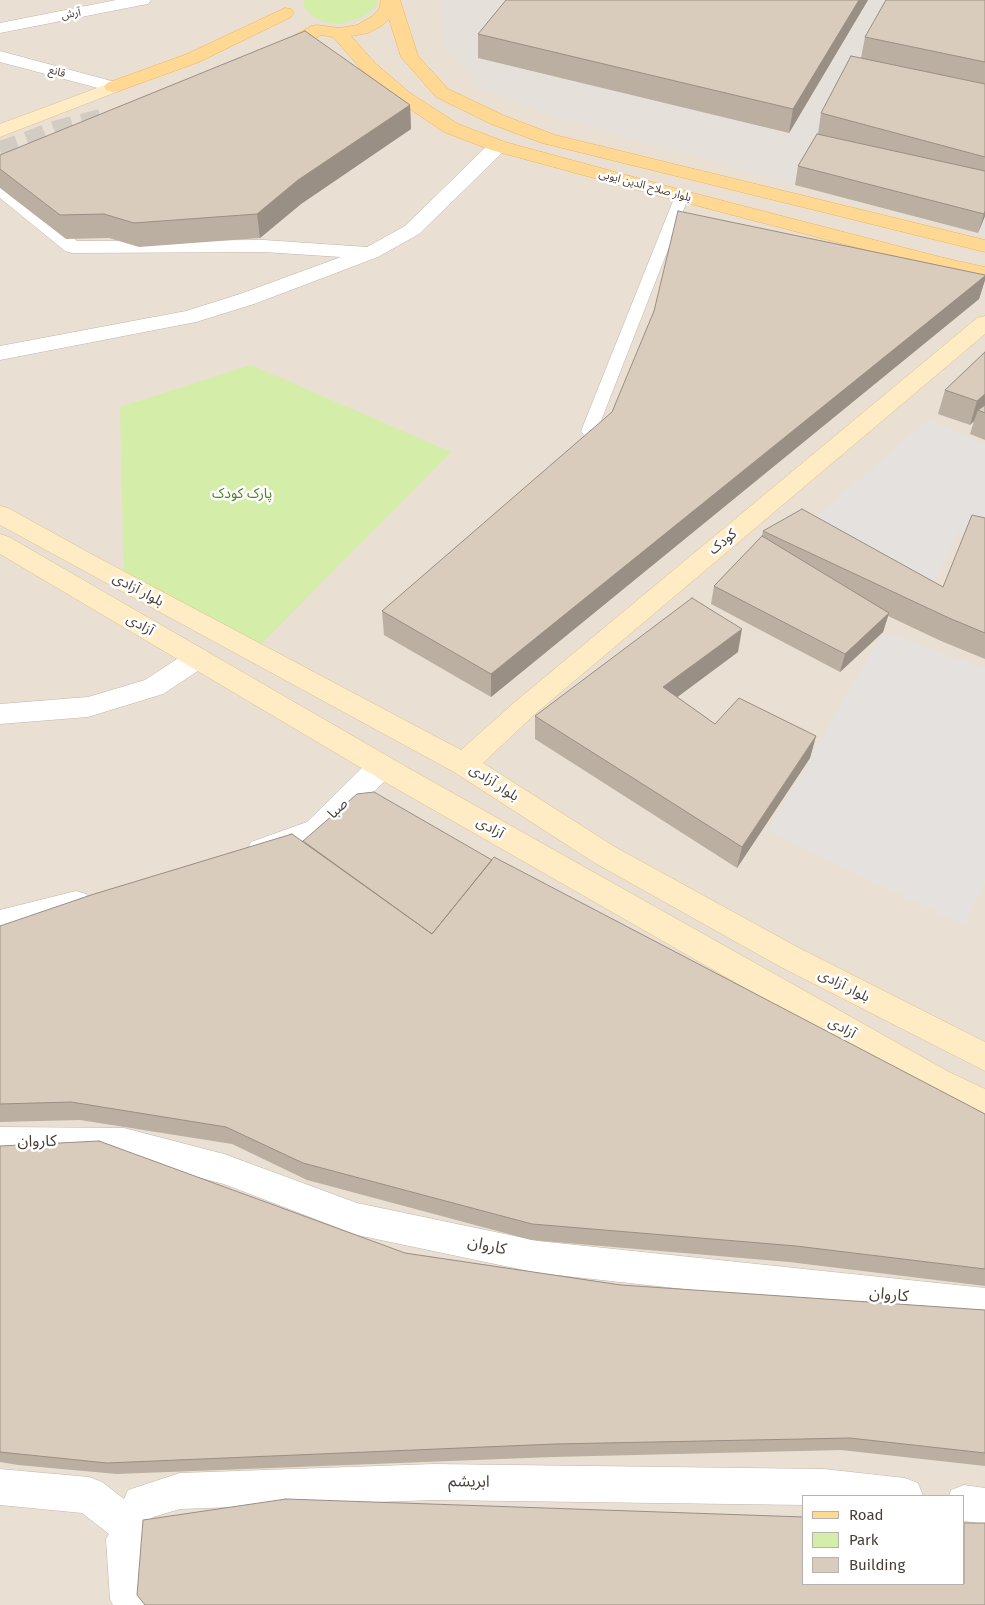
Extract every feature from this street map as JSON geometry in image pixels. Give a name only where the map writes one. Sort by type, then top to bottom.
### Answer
[{"type":"main road","points":[[0,131],[193,58],[284,6],[299,23],[317,30],[339,33],[362,29],[377,21],[387,10],[390,0]]},
{"type":"main road","name":"بلوار صلاح الدین ایوبی","points":[[390,0],[410,57],[442,93],[498,120],[558,142],[985,246]]},
{"type":"main road","points":[[264,59],[317,30]]},
{"type":"main road","name":"بلوار صلاح الدین ایوبی","points":[[339,33],[369,67],[404,97],[451,128],[498,146],[682,196],[943,264],[985,273]]},
{"type":"main road","name":"کودک","points":[[464,764],[525,708],[985,323]]},
{"type":"main road","name":"بلوار آزادی","points":[[0,514],[84,561],[464,764],[613,860],[789,957],[985,1057]]},
{"type":"main road","name":"آزادی","points":[[0,543],[381,767],[938,1082],[985,1105]]},
{"type":"street","name":"آرش","points":[[0,28],[142,0]]},
{"type":"street","name":"قانع","points":[[0,56],[114,87]]},
{"type":"street","points":[[0,353],[189,317],[247,299],[371,253],[412,230],[498,146]]},
{"type":"street","points":[[3,177],[72,247],[264,246],[371,253]]},
{"type":"street","points":[[0,714],[88,707],[154,687],[198,658]]},
{"type":"street","name":"صبا","points":[[238,858],[317,830],[381,767]]},
{"type":"street","points":[[0,922],[102,896]]},
{"type":"street","name":"کاروان","points":[[0,1142],[124,1143],[224,1168],[357,1219],[538,1257],[985,1305]]},
{"type":"street","name":"ابریشم","points":[[132,1605],[129,1599],[124,1539],[141,1503],[180,1491],[245,1487],[434,1482],[824,1487],[896,1495]]},
{"type":"street","points":[[0,1487],[88,1495],[130,1527]]},
{"type":"street","points":[[965,1503],[985,1506]]},
{"type":"lane","points":[[589,431],[682,196]]},
{"type":"shaded area","points":[[0,0],[985,0],[985,1605],[0,1605]]},
{"type":"shaded area","points":[[441,0],[985,0],[985,235],[795,185],[559,118],[480,89],[443,43]]},
{"type":"shaded area","points":[[928,420],[985,444],[985,538],[958,532],[928,596],[803,528]]},
{"type":"shaded area","points":[[883,632],[985,668],[985,882],[964,925],[768,831]]},
{"type":"green space","points":[[304,0],[377,0],[377,5],[363,17],[339,24],[323,22],[311,15],[304,7]]},
{"type":"green space","name":"پارک کودک","points":[[251,365],[451,452],[261,644],[124,579],[120,407]]},
{"type":"building","points":[[506,0],[859,0],[793,109],[478,34]]},
{"type":"building","points":[[886,0],[985,0],[985,62],[865,37]]},
{"type":"building","points":[[305,31],[410,105],[298,180],[257,214],[134,223],[104,214],[60,215],[0,169],[0,155]]},
{"type":"building","points":[[851,56],[985,84],[985,157],[821,113]]},
{"type":"building","points":[[817,134],[985,171],[984,214],[798,166]]},
{"type":"building","points":[[678,211],[985,276],[491,674],[382,611],[612,412],[654,311]]},
{"type":"building","points":[[985,352],[985,394],[977,401],[945,390]]},
{"type":"building","points":[[985,405],[985,413],[978,410]]},
{"type":"building","points":[[802,509],[943,587],[972,515],[985,518],[985,633],[763,531]]},
{"type":"building","points":[[762,536],[889,613],[845,654],[714,586]]},
{"type":"building","points":[[692,598],[742,629],[663,687],[715,724],[739,698],[816,736],[742,847],[535,716]]},
{"type":"building","points":[[374,792],[492,860],[432,934],[303,841],[357,794]]},
{"type":"building","points":[[292,834],[432,934],[494,857],[985,1114],[985,1269],[796,1246],[532,1224],[303,1163],[226,1127],[71,1102],[0,1104],[0,926],[91,895]]},
{"type":"building","points":[[99,1141],[405,1253],[621,1285],[985,1310],[985,1453],[850,1438],[555,1444],[107,1463],[0,1452],[0,1146]]},
{"type":"building","points":[[286,1499],[802,1517],[802,1585],[965,1585],[965,1523],[985,1523],[985,1605],[145,1605],[137,1595],[143,1520]]},
{"type":"tunnel","points":[[0,151],[56,130],[106,117]]}]
